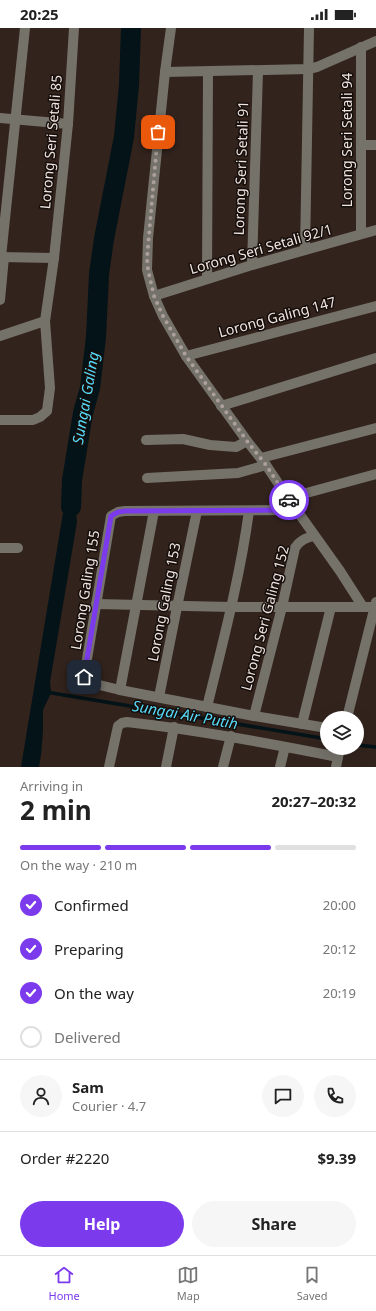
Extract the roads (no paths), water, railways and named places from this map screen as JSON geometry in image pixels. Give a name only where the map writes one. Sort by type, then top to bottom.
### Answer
[{"type":"street","points":[[0,300],[2,257],[25,28]]},
{"type":"street","name":"Lorong Seri Setali 85","points":[[0,420],[33,420],[40,417],[47,411],[50,388],[45,321],[54,258],[68,124],[74,28]]},
{"type":"street","points":[[170,28],[164,72],[147,258],[149,277],[154,296],[163,316],[186,356],[221,406],[264,462],[314,536],[340,571],[363,607]]},
{"type":"street","points":[[305,250],[309,28]]},
{"type":"street","points":[[164,72],[308,69],[317,67],[376,41]]},
{"type":"street","name":"Lorong Seri Setali 94","points":[[361,47],[361,234]]},
{"type":"street","name":"Lorong Seri Setali 91","points":[[252,265],[258,71]]},
{"type":"street","points":[[207,279],[208,72]]},
{"type":"street","points":[[0,118],[68,124]]},
{"type":"street","points":[[361,145],[376,145]]},
{"type":"street","name":"Lorong Seri Setali 92/1","points":[[154,296],[252,265],[376,230]]},
{"type":"street","points":[[2,257],[54,258]]},
{"type":"street","name":"Lorong Galing 147","points":[[186,356],[376,306]]},
{"type":"street","points":[[0,336],[45,321]]},
{"type":"street","points":[[221,406],[376,358]]},
{"type":"street","points":[[147,478],[238,473],[264,462],[376,428]]},
{"type":"street","points":[[146,440],[183,438],[210,445],[236,447],[247,441]]},
{"type":"street","points":[[288,498],[376,474]]},
{"type":"street","name":"Lorong Galing 155","points":[[297,510],[118,512],[111,516],[85,680],[92,684],[159,698],[320,727]]},
{"type":"street","points":[[120,690],[154,511]]},
{"type":"street","name":"Lorong Galing 153","points":[[159,698],[197,511]]},
{"type":"street","points":[[207,707],[231,607],[249,511]]},
{"type":"street","name":"Lorong Seri Galing 152","points":[[254,716],[282,607],[295,548],[303,539],[314,536]]},
{"type":"street","points":[[0,548],[18,548]]},
{"type":"street","points":[[96,604],[231,607],[363,607],[375,604],[349,711]]},
{"type":"street","points":[[302,724],[331,607]]},
{"type":"street","points":[[110,767],[118,726],[127,722],[174,727],[231,736],[338,757]]},
{"type":"street","points":[[166,767],[174,727]]},
{"type":"street","points":[[223,767],[231,736]]},
{"type":"street","points":[[280,767],[285,747]]},
{"type":"waterway","name":"Sungai Galing","points":[[71,507],[72,480],[83,413],[90,388],[96,337],[99,274],[104,239],[124,137],[129,85],[131,28]]},
{"type":"waterway","name":"Sungai Air Putih","points":[[46,692],[320,738]]},
{"type":"waterway","name":"Sungai Air Putih","points":[[364,746],[376,747]]}]
